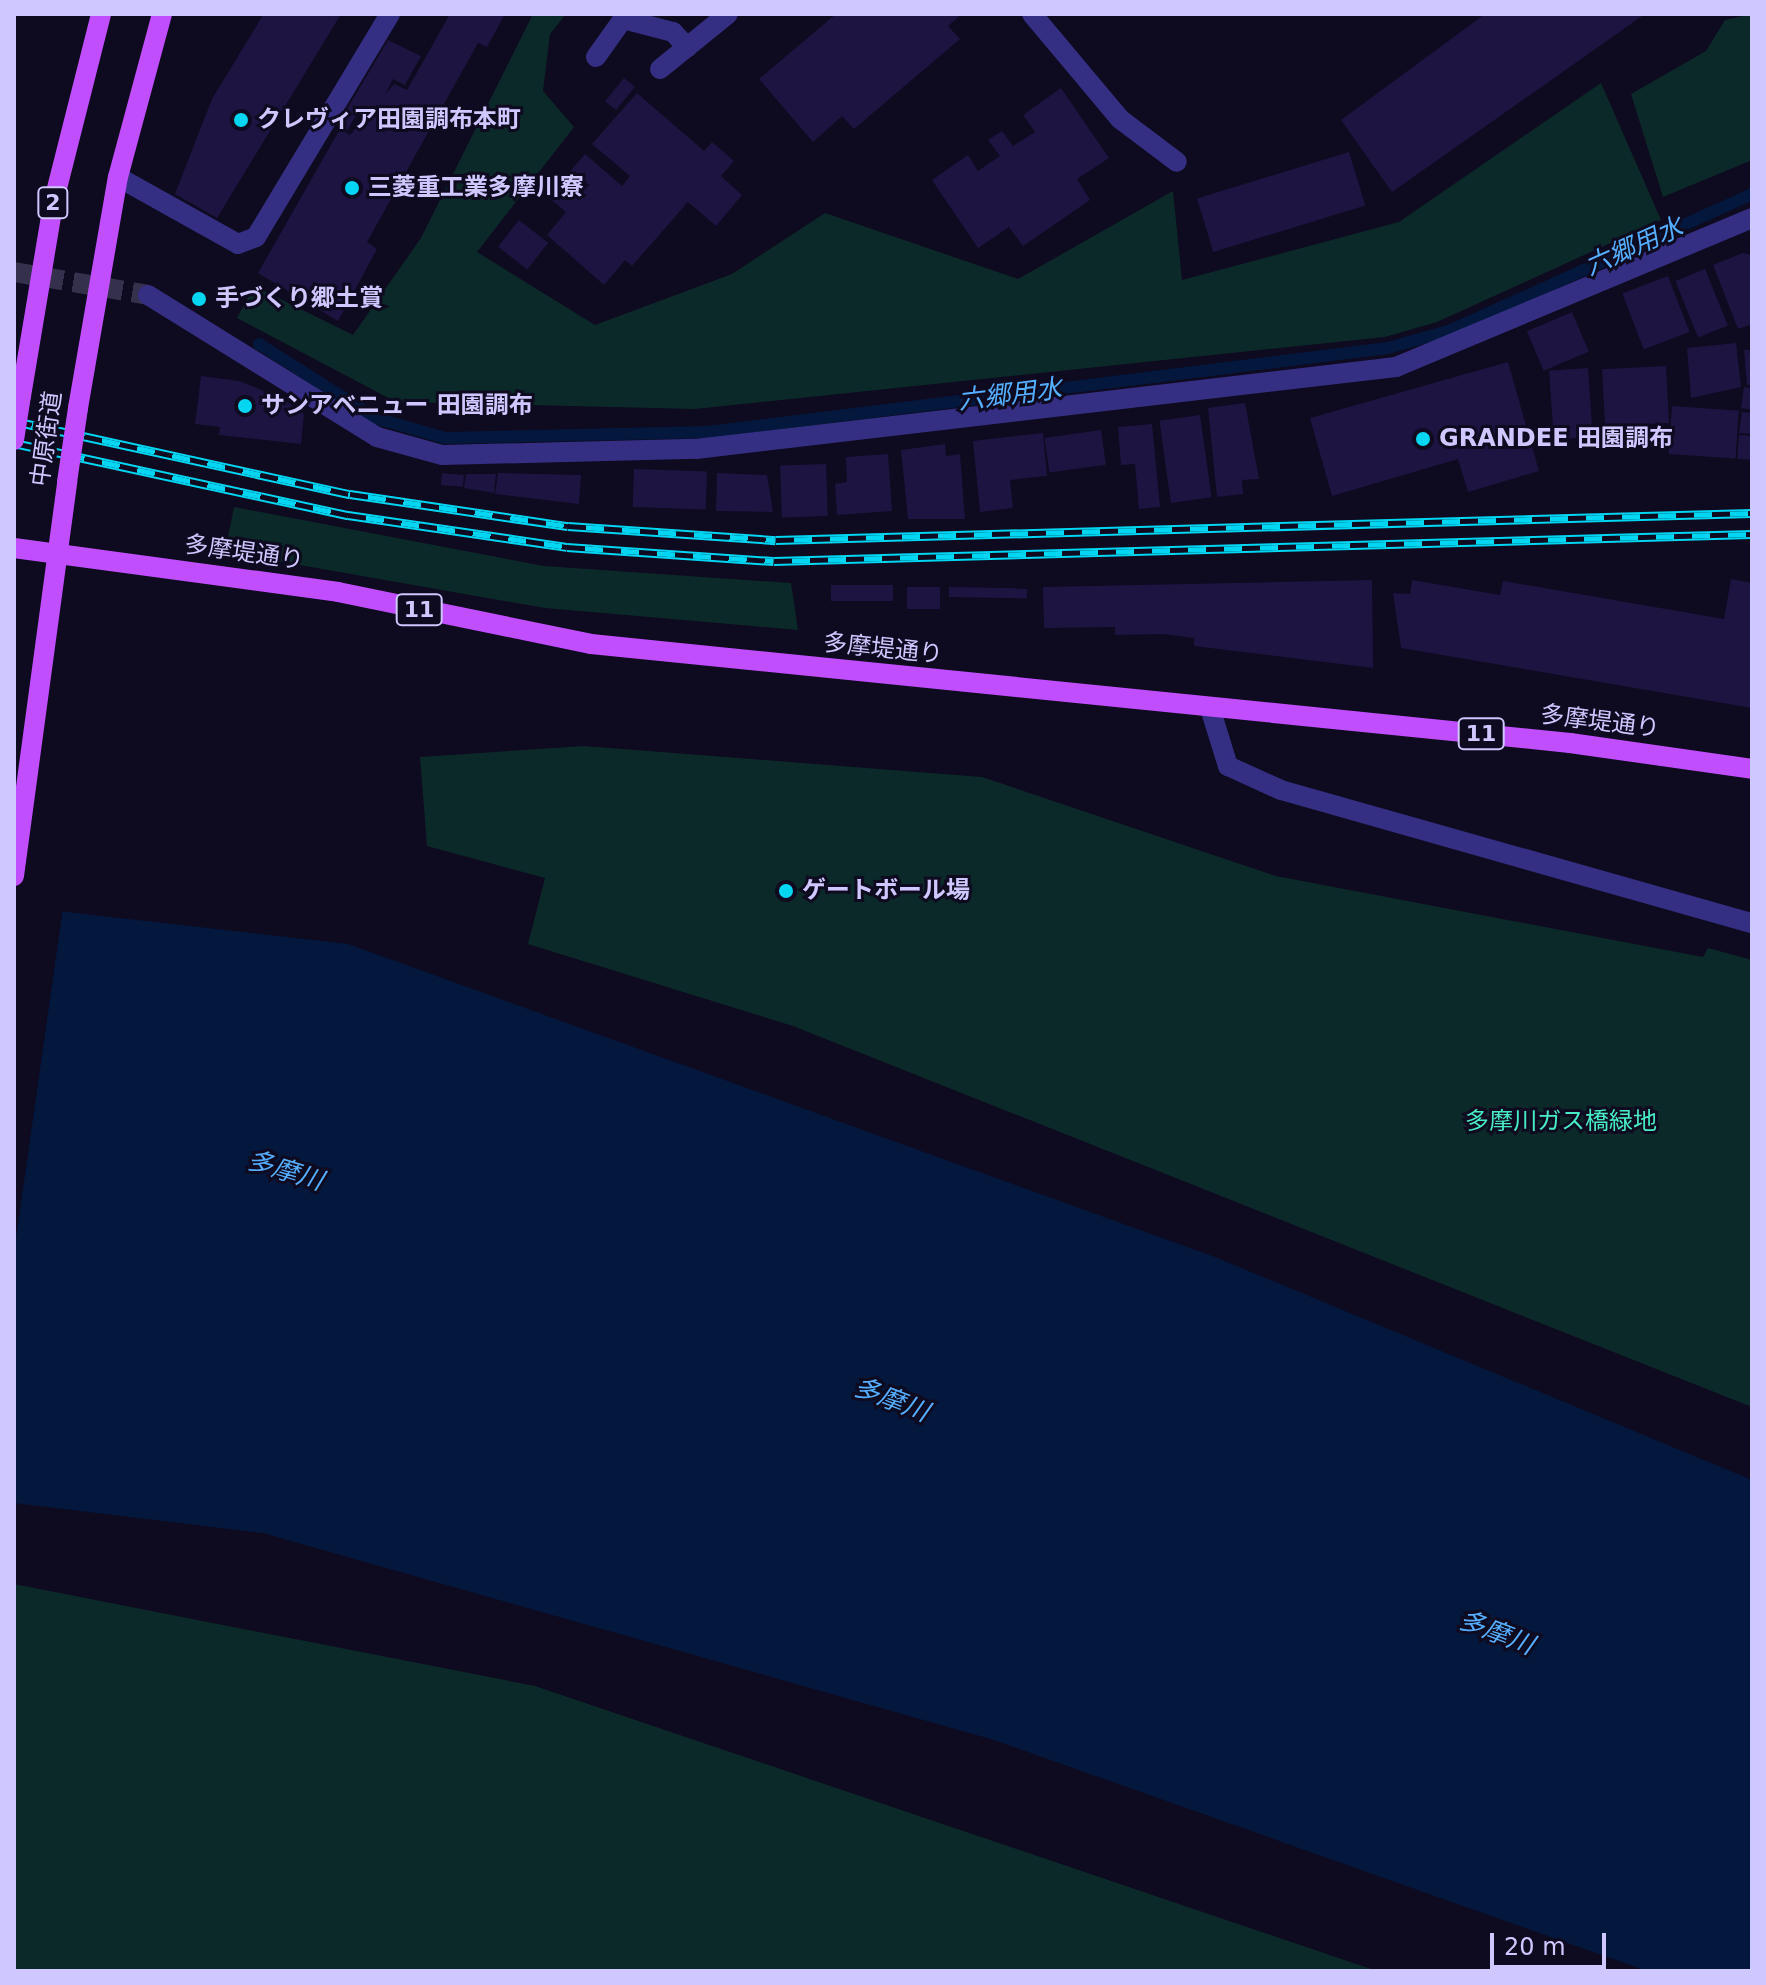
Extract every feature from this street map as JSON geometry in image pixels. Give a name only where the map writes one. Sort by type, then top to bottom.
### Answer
[{"type":"main road","name":"中原街道","points":[[14,440],[53,204],[101,14]]},
{"type":"main road","name":"中原街道","points":[[14,876],[78,408],[118,177],[162,14]]},
{"type":"main road","name":"多摩堤通り","points":[[14,548],[338,592],[591,644],[1210,708],[1752,769]]},
{"type":"street","points":[[118,177],[238,244],[256,237],[390,14]]},
{"type":"street","points":[[660,69],[728,14]]},
{"type":"street","points":[[1032,14],[1120,119],[1177,162]]},
{"type":"street","points":[[596,57],[625,16],[673,32],[687,47]]},
{"type":"street","points":[[148,295],[377,437],[442,455],[696,449],[1396,367],[1752,218]]},
{"type":"street","points":[[1210,708],[1228,766],[1281,790],[1752,923]]},
{"type":"green space","points":[[533,14],[566,14],[550,34],[543,91],[574,127],[477,252],[595,325],[732,274],[825,213],[1018,279],[1173,191],[1182,280],[1399,222],[1601,83],[1661,220],[1437,322],[1385,337],[695,409],[396,402],[237,318],[254,286],[353,335],[421,238]]},
{"type":"green space","points":[[1752,14],[1752,160],[1663,197],[1631,94],[1706,51],[1725,20]]},
{"type":"green space","points":[[234,507],[544,566],[791,583],[798,630],[545,608],[225,552]]},
{"type":"green space","name":"多摩川ガス橋緑地","points":[[584,746],[982,777],[1276,876],[1703,957],[1708,948],[1752,960],[1752,1407],[793,1026],[528,944],[545,878],[427,846],[420,757]]},
{"type":"green space","points":[[14,1584],[535,1686],[1377,1971],[14,1971]]},
{"type":"water","name":"多摩川","points":[[14,906],[348,944],[1215,1257],[1752,1480],[1752,1971],[1647,1971],[994,1740],[263,1533],[14,1503]]},
{"type":"pier","points":[[14,902],[63,908],[14,1252]]},
{"type":"building","name":"クレヴィア田園調布本町","points":[[258,14],[341,14],[217,218],[175,194],[212,99],[262,17]]},
{"type":"building","name":"三菱重工業多摩川寮","points":[[450,14],[505,14],[487,47],[478,43],[367,242],[377,249],[338,321],[258,273],[340,129],[350,135],[394,84],[407,90]]},
{"type":"building","points":[[836,14],[962,14],[948,26],[960,39],[854,129],[842,116],[813,142],[759,79]]},
{"type":"building","points":[[1485,14],[1645,14],[1392,192],[1341,120]]},
{"type":"building","points":[[388,40],[421,56],[405,85],[393,79],[377,110],[362,105],[347,131],[337,126]]},
{"type":"building","points":[[624,78],[635,87],[616,110],[605,101]]},
{"type":"building","points":[[1061,88],[1109,158],[1077,179],[1090,200],[1023,246],[1009,227],[978,248],[932,180],[968,155],[978,171],[1000,156],[988,140],[1002,131],[1013,146],[1035,132],[1023,115]]},
{"type":"building","points":[[637,93],[704,151],[712,142],[734,161],[721,176],[742,195],[716,226],[688,202],[632,266],[625,260],[604,285],[547,235],[566,212],[548,197],[585,154],[622,186],[630,176],[592,144]]},
{"type":"building","points":[[1349,152],[1365,206],[1213,252],[1197,198]]},
{"type":"building","points":[[519,220],[548,243],[527,270],[498,247]]},
{"type":"building","points":[[1743,253],[1752,255],[1752,324],[1738,329],[1713,265]]},
{"type":"building","points":[[1705,269],[1728,326],[1698,338],[1675,281]]},
{"type":"building","points":[[1668,276],[1690,332],[1644,350],[1622,294]]},
{"type":"building","points":[[1572,312],[1589,352],[1544,371],[1527,331]]},
{"type":"building","points":[[1736,343],[1741,387],[1691,398],[1687,348]]},
{"type":"building","points":[[1744,350],[1752,350],[1752,385],[1747,385]]},
{"type":"building","name":"GRANDEE 田園調布","points":[[1508,362],[1539,471],[1468,492],[1458,459],[1332,496],[1310,418]]},
{"type":"building","points":[[1666,366],[1669,423],[1605,426],[1602,369]]},
{"type":"building","points":[[1588,368],[1593,437],[1554,440],[1549,371]]},
{"type":"building","name":"サンアベニュー 田園調布","points":[[201,376],[239,381],[282,398],[304,414],[301,444],[219,435],[220,427],[195,424]]},
{"type":"building","points":[[1744,387],[1752,388],[1752,410],[1741,408]]},
{"type":"building","points":[[1245,403],[1259,479],[1242,480],[1243,494],[1217,497],[1208,408]]},
{"type":"building","points":[[1672,406],[1739,411],[1735,459],[1669,454]]},
{"type":"building","points":[[1742,412],[1752,413],[1752,434],[1739,433]]},
{"type":"building","points":[[1200,415],[1212,497],[1171,503],[1159,421]]},
{"type":"building","points":[[1152,424],[1160,507],[1139,509],[1135,464],[1121,465],[1118,427]]},
{"type":"building","points":[[1101,430],[1106,465],[1049,473],[1045,438]]},
{"type":"building","points":[[1043,433],[1047,476],[1010,480],[1013,508],[980,512],[973,441]]},
{"type":"building","points":[[1739,435],[1752,436],[1750,460],[1737,459]]},
{"type":"building","points":[[945,444],[946,456],[960,454],[965,519],[908,519],[901,450]]},
{"type":"building","points":[[888,454],[892,511],[837,515],[835,484],[847,482],[846,457]]},
{"type":"building","points":[[826,464],[828,516],[782,518],[780,466]]},
{"type":"building","points":[[634,469],[707,472],[706,510],[633,507]]},
{"type":"building","points":[[442,473],[464,475],[463,487],[441,485]]},
{"type":"building","points":[[498,473],[581,475],[579,504],[495,494]]},
{"type":"building","points":[[717,473],[767,475],[773,512],[716,511]]},
{"type":"building","points":[[466,474],[496,474],[494,493],[464,488]]},
{"type":"building","points":[[1731,579],[1752,583],[1752,708],[1401,648],[1393,593],[1410,594],[1412,580],[1500,595],[1503,581],[1724,619]]},
{"type":"building","points":[[1372,580],[1373,668],[1194,646],[1194,638],[1163,634],[1115,635],[1115,627],[1044,628],[1043,587]]},
{"type":"building","points":[[831,585],[893,585],[893,601],[831,601]]},
{"type":"building","points":[[907,587],[940,587],[940,609],[907,609]]},
{"type":"building","points":[[949,587],[1027,588],[1027,598],[949,597]]},
{"type":"waterway","name":"六郷用水","points":[[259,344],[375,418],[445,438],[708,432],[1388,348],[1451,330],[1752,194]]},
{"type":"tunnel","points":[[14,272],[148,295]]},
{"type":"railway","points":[[14,421],[350,494],[568,526],[776,540],[1752,513]]},
{"type":"railway","points":[[14,443],[348,515],[567,547],[774,561],[1752,534]]},
{"type":"place","name":"クレヴィア田園調布本町","points":[[241,120]]},
{"type":"place","name":"三菱重工業多摩川寮","points":[[352,188]]},
{"type":"place","name":"手づくり郷土賞","points":[[199,299]]},
{"type":"place","name":"サンアベニュー 田園調布","points":[[245,406]]},
{"type":"place","name":"GRANDEE 田園調布","points":[[1423,439]]},
{"type":"place","name":"ゲートボール場","points":[[786,891]]}]
